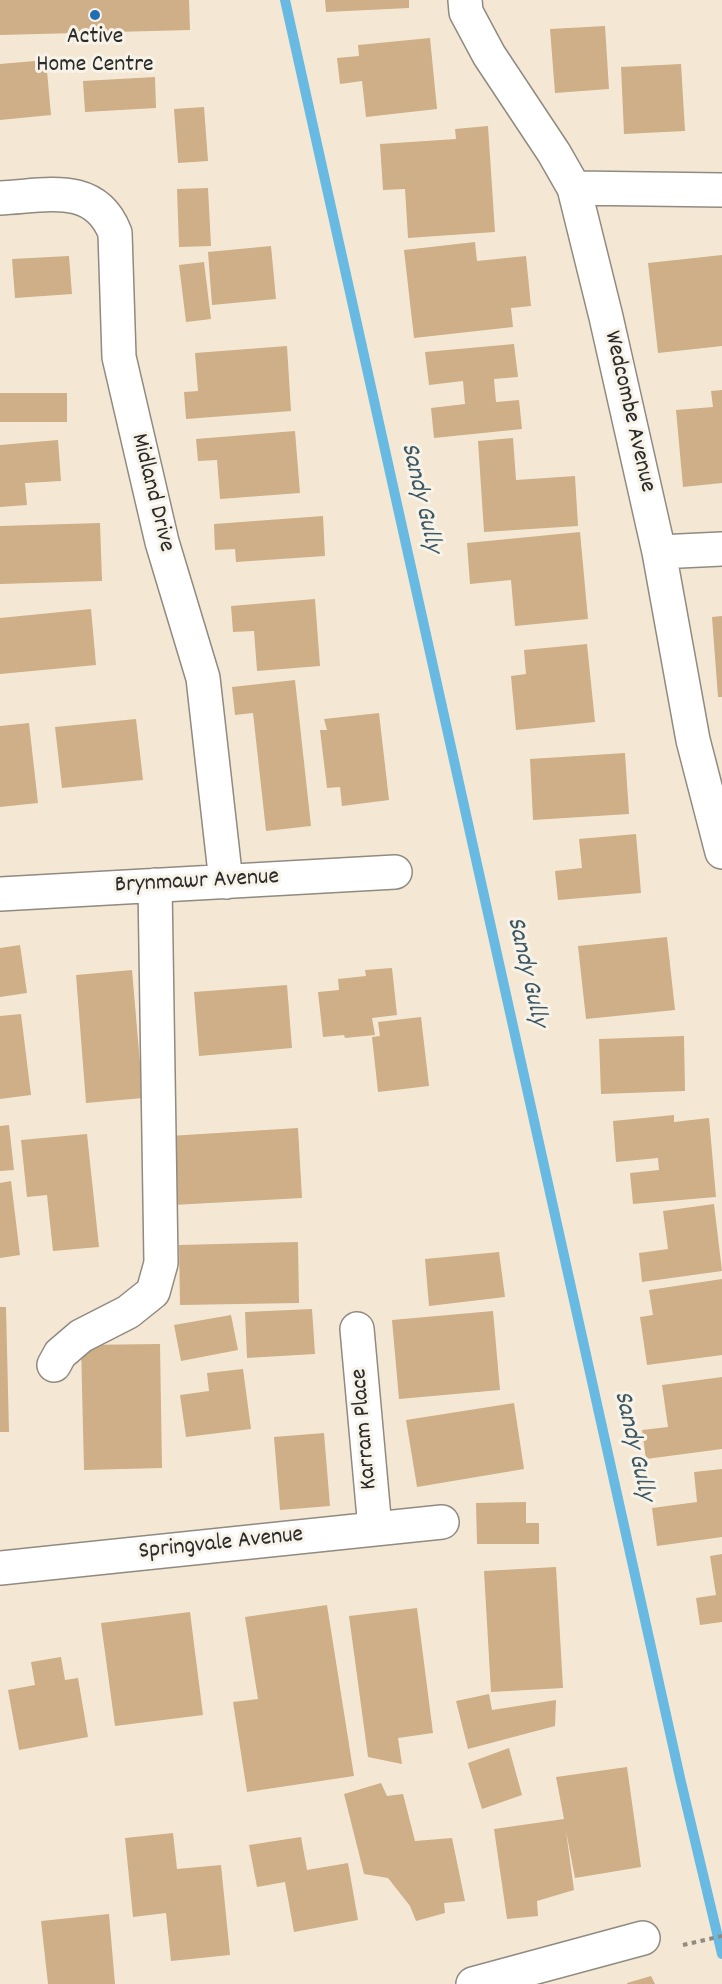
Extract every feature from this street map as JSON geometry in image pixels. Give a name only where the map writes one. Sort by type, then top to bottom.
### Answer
[{"type":"street","name":"Wedcombe Avenue","points":[[465,0],[466,12],[489,55],[554,153],[574,188],[659,552],[693,740],[722,852]]},
{"type":"street","points":[[574,188],[722,190]]},
{"type":"street","name":"Midland Drive","points":[[0,198],[71,195],[86,199],[99,207],[109,218],[115,233],[119,357],[162,542],[203,678],[226,882]]},
{"type":"street","points":[[659,552],[722,549]]},
{"type":"street","name":"Brynmawr Avenue","points":[[0,894],[395,872]]},
{"type":"street","points":[[54,1365],[60,1354],[81,1336],[128,1312],[153,1292],[161,1263],[155,885]]},
{"type":"street","name":"Karram Place","points":[[357,1329],[375,1529]]},
{"type":"street","name":"Springvale Avenue","points":[[0,1568],[442,1522]]},
{"type":"street","points":[[472,1984],[643,1938]]},
{"type":"path","points":[[683,1945],[722,1936]]},
{"type":"building","name":"Active Home Centre","points":[[0,0],[189,0],[190,30],[0,35]]},
{"type":"building","points":[[325,0],[409,0],[409,8],[326,12]]},
{"type":"building","points":[[605,26],[609,89],[555,93],[550,29]]},
{"type":"building","points":[[430,38],[437,109],[366,117],[362,81],[340,84],[337,58],[359,56],[358,45]]},
{"type":"building","points":[[46,60],[51,115],[0,120],[0,64]]},
{"type":"building","points":[[681,64],[685,131],[624,134],[621,67]]},
{"type":"building","points":[[155,77],[156,108],[85,112],[83,81]]},
{"type":"building","points":[[204,107],[208,161],[178,163],[174,109]]},
{"type":"building","points":[[488,126],[495,232],[408,238],[405,189],[383,190],[380,144],[456,139],[455,129]]},
{"type":"building","points":[[208,188],[211,246],[179,247],[177,189]]},
{"type":"building","points":[[475,242],[477,261],[526,256],[531,306],[511,308],[513,327],[414,338],[404,250]]},
{"type":"building","points":[[271,246],[276,299],[212,305],[208,252]]},
{"type":"building","points":[[722,255],[722,346],[658,353],[648,263]]},
{"type":"building","points":[[69,256],[72,294],[15,298],[12,259]]},
{"type":"building","points":[[204,262],[211,319],[186,322],[179,265]]},
{"type":"building","points":[[514,344],[518,377],[494,379],[496,402],[519,400],[522,429],[434,438],[431,408],[465,404],[463,381],[429,385],[425,352]]},
{"type":"building","points":[[287,346],[291,411],[186,419],[184,392],[198,391],[195,353]]},
{"type":"building","points":[[722,390],[722,483],[683,487],[676,410],[713,407],[711,391]]},
{"type":"building","points":[[0,393],[67,393],[67,422],[0,422]]},
{"type":"building","points":[[295,431],[300,493],[220,499],[217,460],[198,461],[196,439]]},
{"type":"building","points":[[513,438],[516,480],[575,476],[578,526],[484,532],[478,441]]},
{"type":"building","points":[[58,440],[61,481],[25,483],[27,505],[0,507],[0,445]]},
{"type":"building","points":[[323,516],[325,556],[236,562],[235,549],[215,550],[214,524]]},
{"type":"building","points":[[100,523],[102,581],[0,584],[0,526]]},
{"type":"building","points":[[580,532],[588,619],[515,626],[511,580],[470,584],[467,543]]},
{"type":"building","points":[[315,599],[320,666],[257,671],[254,631],[233,632],[231,606]]},
{"type":"building","points":[[91,609],[96,665],[0,674],[0,618]]},
{"type":"building","points":[[722,616],[722,697],[718,697],[712,617]]},
{"type":"building","points":[[587,644],[595,722],[516,730],[511,676],[526,674],[524,650]]},
{"type":"building","points":[[295,680],[311,826],[266,831],[253,713],[235,715],[232,687]]},
{"type":"building","points":[[379,713],[389,800],[342,806],[340,787],[327,788],[320,730],[327,730],[324,719]]},
{"type":"building","points":[[136,719],[143,780],[62,788],[55,727]]},
{"type":"building","points":[[29,723],[38,803],[0,807],[0,726]]},
{"type":"building","points":[[625,753],[629,814],[533,820],[530,759]]},
{"type":"building","points":[[636,834],[641,893],[558,900],[555,871],[582,868],[579,839]]},
{"type":"building","points":[[667,937],[675,1010],[586,1019],[578,946]]},
{"type":"building","points":[[20,945],[27,993],[0,997],[0,948]]},
{"type":"building","points":[[392,968],[397,1015],[372,1018],[375,1035],[345,1038],[344,1035],[323,1037],[318,992],[339,990],[338,979],[366,976],[365,970]]},
{"type":"building","points":[[132,970],[143,1098],[86,1103],[76,975]]},
{"type":"building","points":[[287,985],[292,1048],[199,1056],[194,992]]},
{"type":"building","points":[[21,1014],[31,1095],[0,1099],[0,1016]]},
{"type":"building","points":[[421,1017],[429,1086],[378,1092],[372,1037],[380,1036],[378,1022]]},
{"type":"building","points":[[684,1036],[685,1091],[601,1094],[599,1039]]},
{"type":"building","points":[[674,1115],[674,1122],[709,1118],[716,1197],[633,1204],[630,1173],[659,1170],[658,1158],[616,1162],[613,1121]]},
{"type":"building","points":[[9,1125],[14,1170],[0,1171],[0,1126]]},
{"type":"building","points":[[298,1128],[302,1198],[173,1205],[169,1136]]},
{"type":"building","points":[[87,1134],[99,1247],[53,1251],[47,1195],[27,1197],[21,1140]]},
{"type":"building","points":[[11,1181],[20,1255],[0,1258],[0,1183]]},
{"type":"building","points":[[714,1204],[722,1271],[642,1282],[639,1253],[668,1249],[663,1211]]},
{"type":"building","points":[[298,1242],[299,1303],[180,1305],[179,1245]]},
{"type":"building","points":[[499,1252],[505,1297],[429,1306],[425,1259]]},
{"type":"building","points":[[722,1279],[722,1355],[647,1365],[640,1317],[653,1315],[649,1290]]},
{"type":"building","points":[[0,1307],[6,1307],[9,1432],[0,1432]]},
{"type":"building","points":[[312,1309],[315,1354],[247,1358],[245,1312]]},
{"type":"building","points":[[493,1311],[500,1390],[399,1399],[392,1320]]},
{"type":"building","points":[[231,1315],[238,1350],[181,1361],[174,1325]]},
{"type":"building","points":[[160,1344],[162,1468],[84,1470],[81,1345]]},
{"type":"building","points":[[243,1369],[251,1429],[186,1437],[180,1395],[209,1391],[207,1373]]},
{"type":"building","points":[[722,1377],[722,1449],[646,1459],[642,1430],[668,1427],[662,1385]]},
{"type":"building","points":[[514,1403],[524,1469],[417,1487],[406,1420]]},
{"type":"building","points":[[324,1433],[330,1506],[280,1510],[274,1437]]},
{"type":"building","points":[[722,1469],[722,1537],[657,1546],[652,1508],[697,1502],[694,1472]]},
{"type":"building","points":[[526,1502],[526,1523],[539,1523],[539,1544],[477,1544],[476,1503]]},
{"type":"building","points":[[722,1554],[722,1622],[700,1625],[696,1598],[716,1595],[710,1556]]},
{"type":"building","points":[[556,1567],[563,1688],[491,1692],[484,1571]]},
{"type":"building","points":[[327,1605],[354,1776],[247,1792],[233,1702],[258,1699],[245,1617]]},
{"type":"building","points":[[417,1608],[433,1733],[398,1738],[402,1764],[368,1757],[349,1616]]},
{"type":"building","points":[[190,1612],[203,1715],[115,1726],[101,1623]]},
{"type":"building","points":[[61,1657],[65,1680],[78,1678],[88,1737],[19,1750],[8,1690],[35,1685],[31,1662]]},
{"type":"building","points":[[489,1694],[492,1710],[556,1700],[555,1726],[468,1749],[456,1701]]},
{"type":"building","points":[[509,1748],[522,1795],[482,1809],[468,1763]]},
{"type":"building","points":[[627,1767],[641,1867],[575,1878],[566,1831],[574,1890],[537,1901],[538,1916],[507,1919],[494,1829],[564,1819],[556,1777]]},
{"type":"building","points":[[381,1783],[387,1796],[403,1794],[415,1841],[452,1838],[465,1901],[444,1903],[445,1913],[416,1921],[410,1906],[388,1878],[364,1874],[344,1794]]},
{"type":"building","points":[[173,1833],[177,1869],[221,1865],[230,1955],[171,1961],[166,1913],[133,1917],[125,1838]]},
{"type":"building","points":[[301,1837],[307,1870],[348,1863],[358,1920],[294,1932],[285,1882],[257,1887],[249,1845]]},
{"type":"building","points":[[109,1914],[115,1984],[48,1984],[41,1921]]},
{"type":"building","points":[[651,1976],[655,1984],[627,1984],[627,1983]]},
{"type":"waterway","name":"Sandy Gully","points":[[285,0],[681,1782],[722,1954]]},
{"type":"place","name":"Active Home Centre","points":[[95,15]]}]
